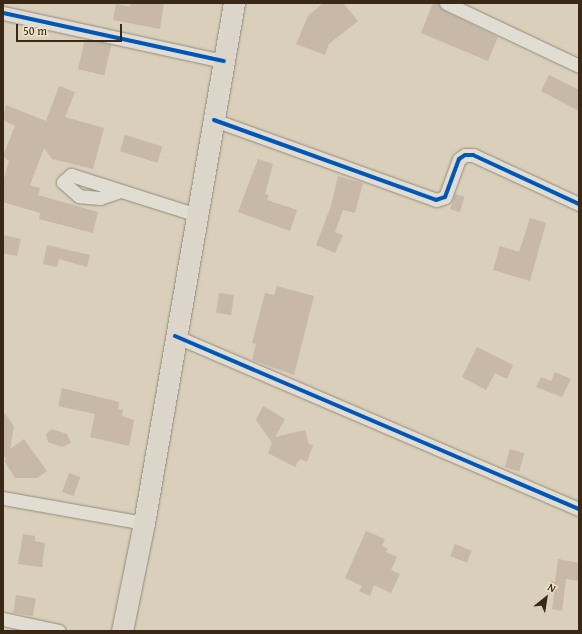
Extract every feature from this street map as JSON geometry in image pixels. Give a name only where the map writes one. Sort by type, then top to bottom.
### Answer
[{"type":"main road","points":[[122,631],[144,523],[175,336],[214,120],[232,4]]},
{"type":"street","points":[[446,3],[579,66]]},
{"type":"street","points":[[3,13],[224,61]]},
{"type":"street","points":[[214,120],[436,200],[445,197],[458,159],[465,155],[473,155],[579,204]]},
{"type":"street","points":[[120,191],[197,215]]},
{"type":"street","points":[[175,336],[579,509]]},
{"type":"street","points":[[3,498],[144,523]]},
{"type":"street","points":[[3,619],[59,631]]},
{"type":"building","points":[[131,3],[164,3],[160,29],[113,20],[116,4],[130,7]]},
{"type":"building","points":[[323,3],[343,3],[358,21],[329,44],[325,55],[296,44],[308,16]]},
{"type":"building","points":[[433,3],[438,3],[443,10],[498,37],[488,61],[421,33]]},
{"type":"building","points":[[85,39],[111,45],[104,75],[78,69]]},
{"type":"building","points":[[549,75],[579,90],[579,111],[541,91]]},
{"type":"building","points":[[59,86],[75,92],[65,117],[104,128],[93,169],[52,159],[44,148],[30,185],[40,188],[38,195],[98,212],[93,233],[39,219],[40,213],[3,202],[3,182],[9,161],[3,156],[15,126],[3,120],[6,105],[46,121]]},
{"type":"building","points":[[125,135],[162,146],[157,163],[120,151]]},
{"type":"building","points":[[258,159],[273,164],[265,194],[269,195],[267,200],[297,210],[290,231],[238,212]]},
{"type":"building","points":[[338,176],[363,183],[355,213],[343,210],[335,232],[343,235],[335,253],[316,245],[331,206]]},
{"type":"building","points":[[455,194],[465,197],[460,212],[450,209]]},
{"type":"building","points":[[530,218],[546,223],[530,281],[493,270],[500,246],[519,252]]},
{"type":"building","points":[[3,235],[21,239],[17,256],[3,253]]},
{"type":"building","points":[[47,245],[90,255],[87,267],[59,259],[57,267],[43,264]]},
{"type":"building","points":[[277,286],[314,296],[294,375],[252,360],[256,344],[252,343],[265,293],[274,295]]},
{"type":"building","points":[[219,293],[234,295],[231,315],[216,313]]},
{"type":"building","points":[[477,347],[513,365],[507,379],[495,373],[486,390],[462,377]]},
{"type":"building","points":[[555,372],[571,379],[562,397],[536,387],[541,377],[551,381]]},
{"type":"building","points":[[62,388],[119,402],[118,409],[123,410],[122,416],[134,420],[129,446],[90,437],[95,414],[58,406]]},
{"type":"building","points":[[263,406],[285,419],[275,437],[305,430],[309,444],[313,445],[307,462],[300,459],[295,467],[268,453],[272,443],[256,420]]},
{"type":"building","points":[[3,411],[14,426],[10,449],[24,439],[47,471],[37,478],[15,478],[5,462],[6,457],[3,457]]},
{"type":"building","points":[[52,429],[67,434],[71,443],[62,447],[48,442],[46,434]]},
{"type":"building","points":[[510,449],[524,453],[519,471],[505,467]]},
{"type":"building","points":[[69,473],[80,477],[73,496],[62,492]]},
{"type":"building","points":[[366,531],[385,539],[382,546],[388,549],[386,552],[397,557],[391,570],[400,574],[391,593],[374,585],[370,596],[359,591],[362,586],[345,578]]},
{"type":"building","points":[[23,534],[35,536],[35,541],[45,543],[42,567],[18,564]]},
{"type":"building","points":[[455,544],[472,551],[467,563],[450,556]]},
{"type":"building","points":[[558,559],[579,563],[579,581],[566,579],[562,611],[552,609],[554,594],[549,593],[550,581],[555,582]]},
{"type":"building","points":[[16,595],[36,598],[33,616],[13,613]]},
{"type":"cycle path","points":[[3,13],[224,61]]},
{"type":"cycle path","points":[[214,120],[436,200],[445,197],[459,159],[465,155],[473,155],[579,204]]},
{"type":"cycle path","points":[[175,336],[579,509]]}]
